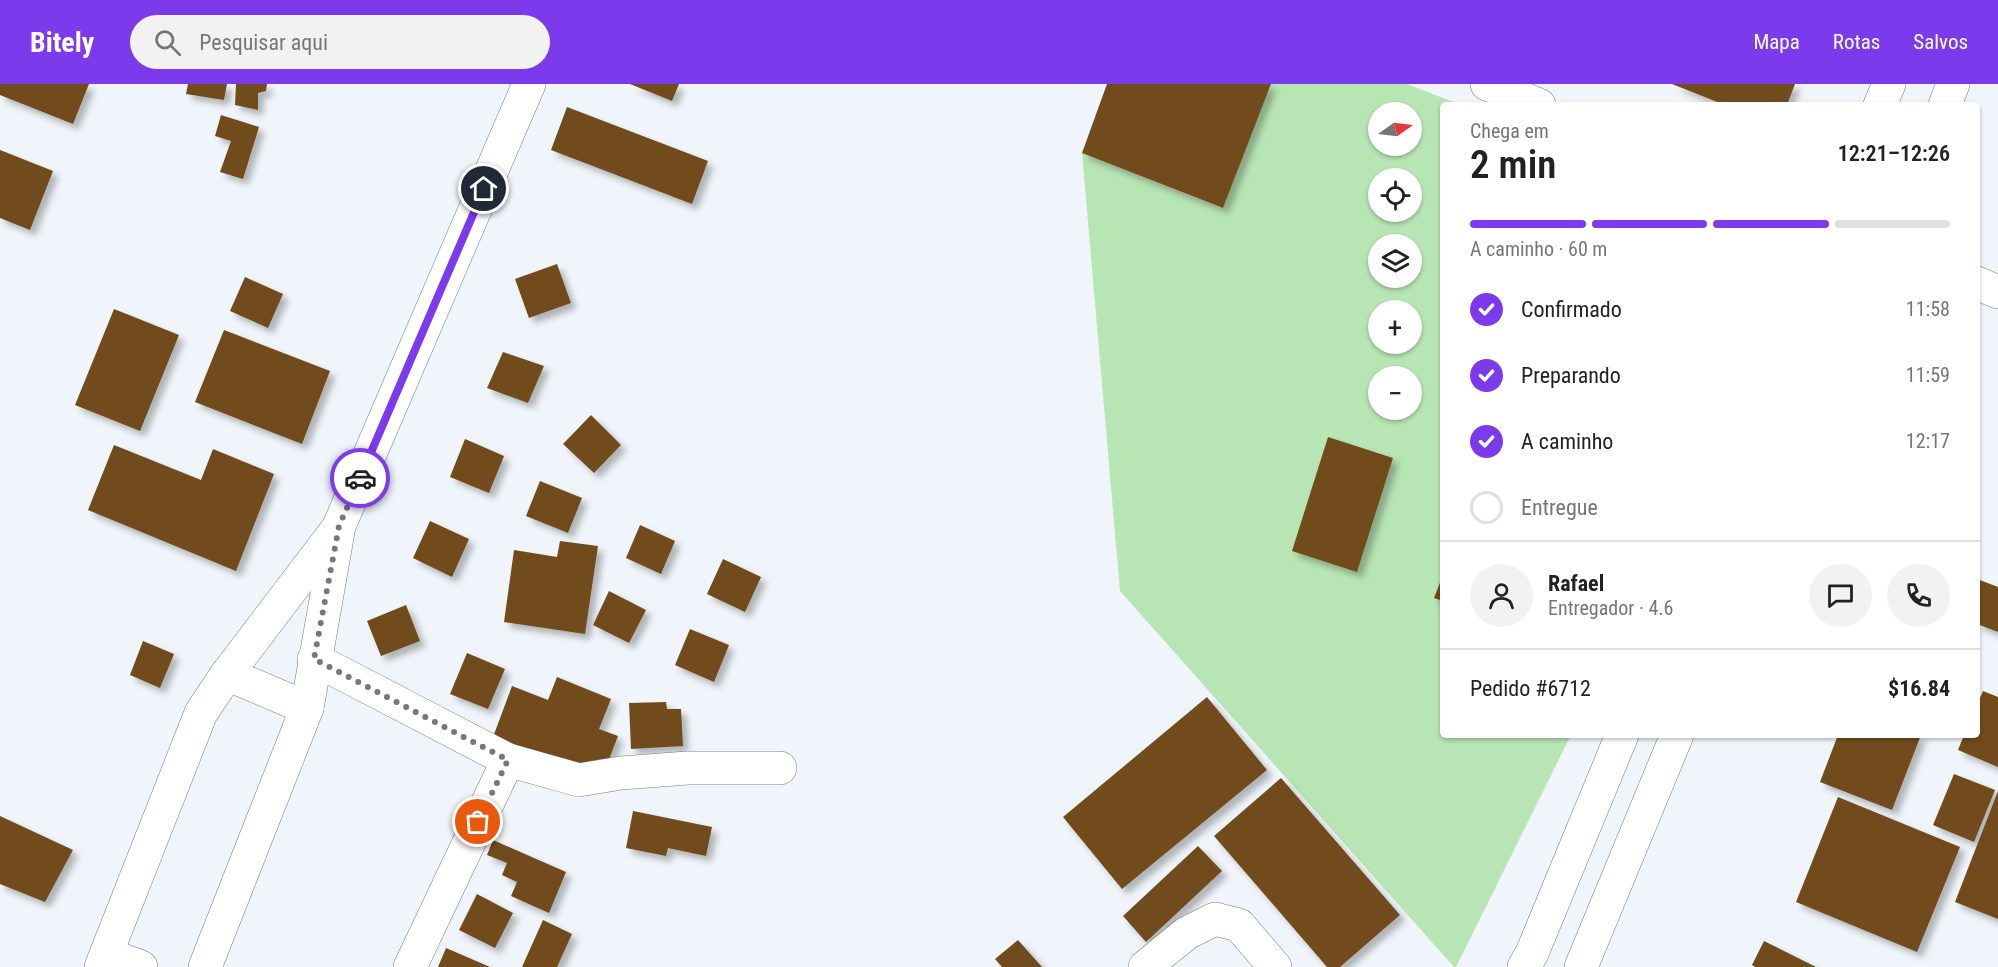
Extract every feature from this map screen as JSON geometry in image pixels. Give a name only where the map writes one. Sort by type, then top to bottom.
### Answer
[{"type":"street","points":[[205,967],[307,708],[339,526],[529,84]]},
{"type":"street","points":[[1487,84],[1532,102]]},
{"type":"street","points":[[1881,102],[1889,84]]},
{"type":"street","points":[[1946,102],[1953,84]]},
{"type":"street","points":[[1980,284],[1998,292]]},
{"type":"street","points":[[141,967],[103,961],[201,713],[227,674],[339,526]]},
{"type":"street","points":[[314,659],[508,760],[579,780],[621,773],[688,768],[780,768]]},
{"type":"street","points":[[227,674],[307,708]]},
{"type":"street","points":[[1566,967],[1528,960],[1621,738]]},
{"type":"street","points":[[1581,967],[1676,738]]},
{"type":"street","points":[[410,967],[508,760]]},
{"type":"street","points":[[1145,967],[1187,933],[1215,919],[1239,925],[1275,967]]},
{"type":"green space","points":[[1271,84],[1407,84],[1453,102],[1440,102],[1440,738],[1570,738],[1456,967],[1120,591],[1082,153],[1222,208]]},
{"type":"building","points":[[0,84],[89,84],[73,124],[0,95]]},
{"type":"building","points":[[188,84],[227,84],[224,100],[186,94]]},
{"type":"building","points":[[236,84],[267,84],[266,91],[258,93],[258,110],[235,105]]},
{"type":"building","points":[[630,84],[679,84],[672,101]]},
{"type":"building","points":[[1107,84],[1271,84],[1223,208],[1082,153]]},
{"type":"building","points":[[1672,84],[1795,84],[1788,102],[1717,102]]},
{"type":"building","points":[[567,107],[708,161],[692,204],[551,150]]},
{"type":"building","points":[[221,115],[259,127],[243,179],[220,172],[231,141],[215,136]]},
{"type":"building","points":[[0,150],[53,171],[30,230],[0,218]]},
{"type":"building","points":[[557,264],[571,303],[529,318],[515,279]]},
{"type":"building","points":[[245,277],[283,294],[268,328],[230,311]]},
{"type":"building","points":[[114,309],[179,335],[140,431],[75,405]]},
{"type":"building","points":[[224,330],[330,371],[302,444],[195,402]]},
{"type":"building","points":[[503,352],[544,366],[528,403],[487,388]]},
{"type":"building","points":[[591,415],[621,445],[594,473],[563,444]]},
{"type":"building","points":[[1328,437],[1393,458],[1357,572],[1292,551]]},
{"type":"building","points":[[465,439],[504,456],[489,493],[450,477]]},
{"type":"building","points":[[114,445],[201,480],[213,449],[274,474],[236,571],[88,510]]},
{"type":"building","points":[[540,481],[582,498],[568,533],[526,516]]},
{"type":"building","points":[[430,521],[469,539],[452,577],[413,558]]},
{"type":"building","points":[[640,525],[675,541],[661,574],[626,558]]},
{"type":"building","points":[[560,541],[598,546],[585,634],[504,622],[514,550],[557,557]]},
{"type":"building","points":[[723,559],[761,577],[745,612],[707,594]]},
{"type":"building","points":[[1980,580],[1998,587],[1998,632],[1980,625]]},
{"type":"building","points":[[1440,583],[1440,600],[1434,598]]},
{"type":"building","points":[[609,591],[646,610],[629,643],[593,625]]},
{"type":"building","points":[[406,605],[420,641],[381,656],[367,621]]},
{"type":"building","points":[[690,629],[729,645],[714,682],[675,665]]},
{"type":"building","points":[[143,641],[174,654],[160,688],[130,675]]},
{"type":"building","points":[[467,653],[505,669],[488,709],[450,694]]},
{"type":"building","points":[[557,677],[611,699],[599,729],[618,736],[608,762],[574,768],[493,737],[512,686],[548,700]]},
{"type":"building","points":[[1983,691],[1998,697],[1998,767],[1958,750],[1963,738],[1980,738],[1980,698]]},
{"type":"building","points":[[1207,697],[1267,770],[1122,889],[1063,817]]},
{"type":"building","points":[[666,702],[667,709],[681,709],[683,746],[631,749],[629,703]]},
{"type":"building","points":[[1837,738],[1920,738],[1892,810],[1820,782]]},
{"type":"building","points":[[1954,774],[1995,790],[1974,842],[1933,825]]},
{"type":"building","points":[[1281,778],[1400,915],[1340,967],[1327,967],[1214,836]]},
{"type":"building","points":[[1998,791],[1998,919],[1955,902]]},
{"type":"building","points":[[1838,797],[1960,847],[1917,952],[1796,902]]},
{"type":"building","points":[[633,811],[712,827],[706,856],[668,848],[666,856],[626,848]]},
{"type":"building","points":[[0,816],[73,850],[45,902],[0,884]]},
{"type":"building","points":[[493,840],[566,872],[549,913],[511,896],[517,882],[502,875],[507,863],[487,855]]},
{"type":"building","points":[[1198,846],[1222,871],[1146,942],[1123,916]]},
{"type":"building","points":[[477,894],[513,913],[495,948],[459,930]]},
{"type":"building","points":[[543,920],[572,934],[557,967],[522,967]]},
{"type":"building","points":[[1018,940],[1042,967],[1002,967],[995,959]]},
{"type":"building","points":[[1764,941],[1816,967],[1755,967],[1752,965]]},
{"type":"building","points":[[446,948],[490,967],[438,967]]},
{"type":"way so far","points":[[360,478],[339,526],[314,659],[508,760],[478,822]]},
{"type":"route","points":[[360,478],[484,189]]}]
